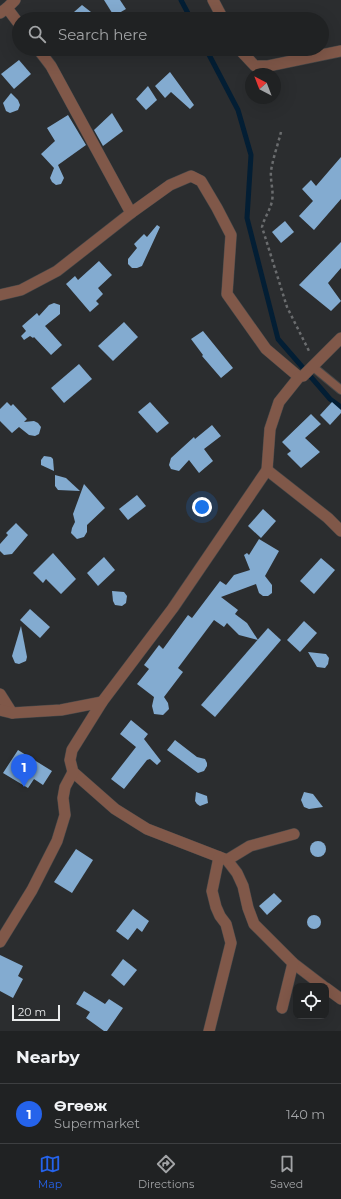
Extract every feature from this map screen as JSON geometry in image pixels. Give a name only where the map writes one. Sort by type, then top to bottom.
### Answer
[{"type":"street","points":[[213,0],[219,12]]},
{"type":"street","points":[[329,53],[341,51]]},
{"type":"street","points":[[43,56],[51,66],[131,213]]},
{"type":"street","points":[[246,56],[255,66],[268,66],[317,56]]},
{"type":"street","points":[[0,295],[21,290],[57,271],[131,213],[170,186],[191,176],[201,181],[231,235],[227,294],[266,349],[299,377]]},
{"type":"street","points":[[319,983],[293,963],[254,924],[248,908],[243,886],[237,873],[223,858],[147,829],[115,809],[73,772],[70,760],[72,750],[102,702],[173,608],[267,470],[270,428],[280,402],[299,377],[303,376],[341,338]]},
{"type":"street","points":[[267,470],[328,518],[341,531]]},
{"type":"street","points":[[0,694],[12,713]]},
{"type":"street","points":[[0,710],[12,713],[61,710],[102,702]]},
{"type":"street","points":[[0,942],[32,890],[57,841],[65,815],[62,798],[65,787],[73,772]]},
{"type":"street","points":[[209,1031],[231,943],[226,924],[216,907],[212,891],[223,858],[250,846],[294,834]]},
{"type":"street","points":[[282,1008],[293,963]]},
{"type":"street","points":[[329,990],[341,999]]},
{"type":"lane","points":[[315,363],[341,390]]},
{"type":"path","points":[[280,132],[271,172],[273,188],[272,202],[269,212],[263,220],[262,227],[287,307],[315,363]]},
{"type":"building","points":[[104,0],[120,0],[126,9],[121,12],[112,12]]},
{"type":"building","points":[[82,5],[91,12],[74,12]]},
{"type":"building","points":[[19,60],[31,74],[14,89],[1,74]]},
{"type":"building","points":[[170,72],[194,105],[190,109],[171,92],[165,98],[155,86]]},
{"type":"building","points":[[148,86],[157,100],[146,110],[136,99]]},
{"type":"building","points":[[11,93],[18,100],[20,105],[18,110],[10,113],[6,111],[3,103]]},
{"type":"building","points":[[112,113],[123,131],[103,146],[94,130]]},
{"type":"building","points":[[68,115],[86,145],[58,165],[64,178],[61,184],[56,185],[50,178],[54,168],[41,154],[55,141],[47,128]]},
{"type":"building","points":[[341,157],[341,199],[314,230],[299,216],[313,201],[302,189],[311,180],[316,186]]},
{"type":"building","points":[[285,221],[294,232],[281,243],[272,232]]},
{"type":"building","points":[[157,225],[160,227],[142,266],[132,268],[128,264],[128,259],[137,248],[134,244],[144,234],[147,237]]},
{"type":"building","points":[[341,242],[341,268],[328,283],[341,301],[331,311],[299,285]]},
{"type":"building","points":[[99,261],[112,275],[98,288],[103,294],[96,301],[99,304],[90,312],[66,284],[75,276],[78,280]]},
{"type":"building","points":[[54,303],[60,305],[60,314],[45,326],[62,345],[51,355],[34,337],[33,338],[30,336],[24,340],[21,336],[26,331],[22,326],[37,313],[39,316],[49,305]]},
{"type":"building","points":[[124,322],[138,337],[113,361],[98,346]]},
{"type":"building","points":[[203,331],[233,368],[221,378],[202,356],[203,355],[191,339]]},
{"type":"building","points":[[79,364],[92,379],[64,403],[51,388]]},
{"type":"building","points":[[7,402],[11,406],[13,404],[27,419],[24,422],[34,421],[38,423],[41,427],[39,434],[35,436],[29,435],[19,427],[12,433],[0,421],[0,409]]},
{"type":"building","points":[[150,402],[169,423],[157,433],[138,412]]},
{"type":"building","points":[[332,402],[341,410],[341,413],[330,425],[320,415]]},
{"type":"building","points":[[311,414],[321,424],[305,438],[320,452],[301,468],[287,454],[291,451],[282,442]]},
{"type":"building","points":[[212,425],[221,436],[204,449],[213,461],[199,473],[189,460],[179,471],[171,469],[169,465],[171,458],[194,437],[195,439]]},
{"type":"building","points":[[44,456],[51,457],[53,459],[54,471],[41,465],[41,460]]},
{"type":"building","points":[[55,475],[66,478],[80,491],[58,490],[55,486]]},
{"type":"building","points":[[84,484],[105,508],[87,525],[87,532],[84,537],[77,539],[71,533],[75,522],[73,514]]},
{"type":"building","points":[[137,495],[146,506],[128,520],[119,509]]},
{"type":"building","points":[[263,509],[276,521],[261,538],[248,526]]},
{"type":"building","points":[[16,523],[28,535],[12,554],[4,555],[0,551],[0,544],[8,535],[6,533]]},
{"type":"building","points":[[259,539],[279,551],[265,576],[272,585],[272,593],[268,596],[263,596],[259,593],[256,584],[221,597],[238,610],[235,614],[247,623],[258,640],[239,635],[227,623],[224,627],[214,620],[178,668],[183,672],[164,697],[168,703],[169,709],[163,715],[154,714],[152,706],[154,697],[137,684],[149,669],[144,665],[159,645],[163,649],[188,615],[192,618],[220,581],[226,585],[234,575],[250,570],[244,555],[247,553],[249,555]]},
{"type":"building","points":[[53,553],[76,579],[61,594],[46,579],[43,583],[33,573]]},
{"type":"building","points":[[104,557],[115,570],[98,586],[87,573]]},
{"type":"building","points":[[321,558],[335,570],[314,594],[300,581]]},
{"type":"building","points":[[112,591],[124,592],[127,596],[126,603],[122,606],[115,605]]},
{"type":"building","points":[[30,609],[50,627],[40,638],[20,620]]},
{"type":"building","points":[[304,621],[317,633],[300,652],[287,640]]},
{"type":"building","points":[[21,626],[27,657],[26,661],[19,664],[15,663],[12,656]]},
{"type":"building","points":[[268,628],[281,640],[215,717],[201,705]]},
{"type":"building","points":[[308,652],[326,654],[329,658],[328,664],[325,668],[317,667]]},
{"type":"building","points":[[131,720],[148,734],[144,739],[161,761],[157,765],[150,759],[147,760],[124,789],[111,779],[136,747],[120,734]]},
{"type":"building","points":[[175,740],[197,757],[205,759],[207,766],[204,771],[198,773],[167,750]]},
{"type":"building","points":[[18,750],[52,771],[43,785],[34,779],[28,788],[3,773]]},
{"type":"building","points":[[196,792],[207,796],[208,803],[200,806],[197,804],[195,801]]},
{"type":"building","points":[[304,792],[313,794],[323,807],[309,809],[304,807],[301,800]]},
{"type":"building","points":[[318,841],[324,843],[326,849],[324,855],[318,857],[312,855],[310,849],[312,843]]},
{"type":"building","points":[[76,849],[93,860],[72,893],[54,882]]},
{"type":"building","points":[[274,893],[282,901],[267,915],[259,906]]},
{"type":"building","points":[[133,909],[149,921],[142,932],[137,928],[128,940],[116,931]]},
{"type":"building","points":[[314,915],[319,917],[321,922],[319,927],[314,929],[309,927],[307,922],[309,917]]},
{"type":"building","points":[[0,955],[23,966],[18,976],[23,979],[13,998],[0,991]]},
{"type":"building","points":[[123,959],[137,970],[124,986],[111,975]]},
{"type":"building","points":[[84,991],[105,1004],[109,999],[123,1008],[107,1031],[104,1031],[86,1018],[90,1012],[76,1004]]},
{"type":"waterway","points":[[181,0],[187,12]]},
{"type":"waterway","points":[[210,56],[238,110],[251,155],[247,218],[278,339],[330,399],[341,407]]},
{"type":"place","name":"Өгөөж","points":[[24,787]]}]
